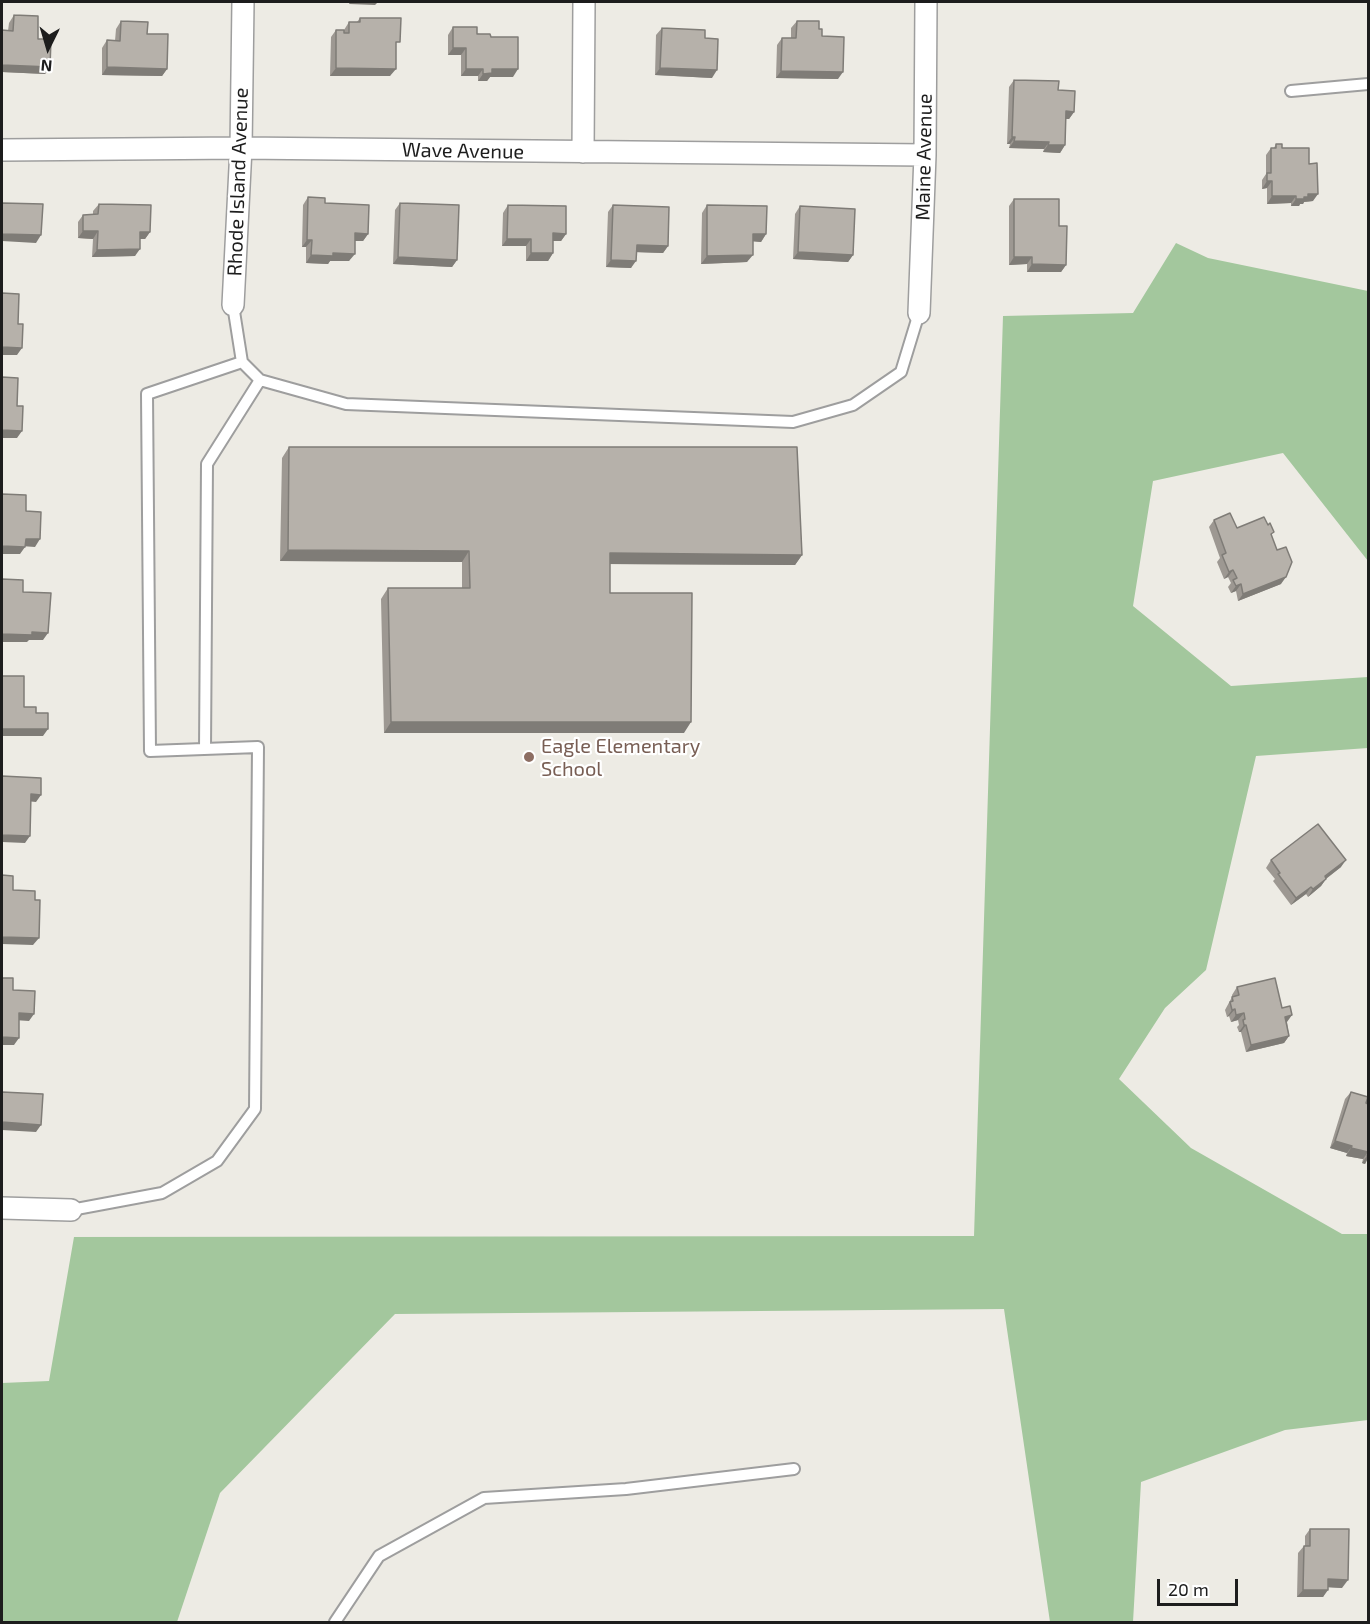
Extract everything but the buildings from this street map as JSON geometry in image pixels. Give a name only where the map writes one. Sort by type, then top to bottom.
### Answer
[{"type":"street","name":"Rhode Island Avenue","points":[[233,305],[241,148],[243,2]]},
{"type":"street","points":[[583,152],[584,2]]},
{"type":"street","name":"Maine Avenue","points":[[920,313],[925,155],[926,2]]},
{"type":"street","name":"Wave Avenue","points":[[2,150],[241,148],[925,155]]},
{"type":"street","points":[[2,1208],[71,1210]]},
{"type":"lane","points":[[1291,91],[1368,84]]},
{"type":"lane","name":"Rhode Island Avenue","points":[[233,305],[242,362]]},
{"type":"lane","points":[[71,1210],[162,1193],[217,1161],[255,1109],[258,747],[150,751],[147,394],[242,362],[260,380],[346,404],[793,422],[854,405],[901,372],[920,313]]},
{"type":"lane","points":[[205,749],[207,464],[260,380]]},
{"type":"lane","points":[[335,1623],[380,1556],[484,1498],[626,1488],[794,1469]]},
{"type":"green space","points":[[1176,243],[1208,258],[1368,291],[1368,561],[1283,453],[1153,481],[1133,606],[1231,686],[1368,677],[1368,748],[1256,756],[1206,970],[1165,1008],[1119,1079],[1191,1148],[1342,1234],[1368,1234],[1368,1420],[1285,1430],[1141,1482],[1133,1622],[1050,1622],[1004,1309],[395,1314],[220,1493],[177,1622],[2,1622],[2,1383],[49,1381],[74,1237],[974,1236],[1003,316],[1133,313]]},
{"type":"place","name":"Eagle Elementary School","points":[[529,757]]}]
